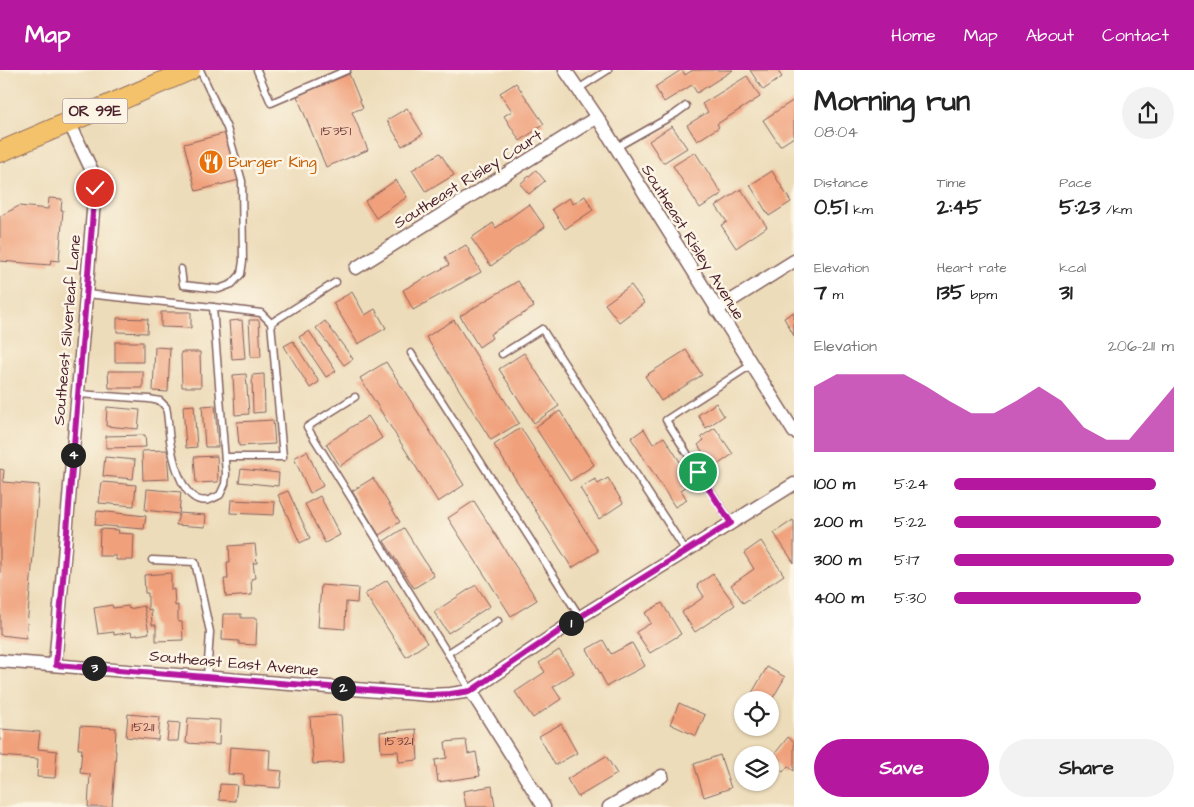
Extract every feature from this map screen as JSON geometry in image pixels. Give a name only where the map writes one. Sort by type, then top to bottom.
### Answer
[{"type":"main road","name":"OR 99E","points":[[0,152],[156,81],[190,70]]},
{"type":"street","name":"Southeast Risley Avenue","points":[[565,70],[794,432]]},
{"type":"street","name":"Southeast Risley Court","points":[[356,268],[596,118]]},
{"type":"street","name":"Southeast Silverleaf Lane","points":[[56,665],[95,197],[94,175],[69,122]]},
{"type":"street","points":[[716,310],[794,261]]},
{"type":"street","name":"Southeast East Avenue","points":[[0,661],[430,695],[471,691],[580,617],[794,484]]},
{"type":"street","points":[[471,691],[544,807]]},
{"type":"street","points":[[609,807],[662,776]]},
{"type":"lane","points":[[181,269],[183,285],[220,290],[232,284],[241,274],[243,261],[242,181],[227,128],[200,70]]},
{"type":"lane","points":[[257,70],[272,103],[347,70]]},
{"type":"lane","points":[[578,89],[606,70]]},
{"type":"lane","points":[[615,148],[686,106]]},
{"type":"lane","points":[[270,323],[336,282]]},
{"type":"lane","points":[[86,294],[261,313],[270,323],[283,457],[225,457]]},
{"type":"lane","points":[[78,394],[160,401],[166,407],[170,445],[186,490],[196,499],[208,501],[220,495],[226,479],[213,307]]},
{"type":"lane","points":[[502,354],[542,329],[686,551]]},
{"type":"lane","points":[[411,352],[580,617]]},
{"type":"lane","points":[[731,523],[666,420],[751,365]]},
{"type":"lane","points":[[355,397],[307,427],[471,691]]},
{"type":"lane","points":[[152,560],[195,562],[210,632],[207,677]]},
{"type":"lane","points":[[448,654],[498,621]]},
{"type":"building","points":[[681,70],[685,75],[693,70],[733,70],[697,93],[692,85],[664,102],[655,87]]},
{"type":"building","points":[[750,70],[777,70],[782,77],[763,90]]},
{"type":"building","points":[[349,74],[363,108],[352,112],[368,150],[326,167],[297,96]]},
{"type":"building","points":[[747,76],[760,97],[717,124],[719,127],[697,141],[687,125],[708,112],[702,104]]},
{"type":"building","points":[[516,83],[544,124],[520,141],[504,116],[512,111],[500,93]]},
{"type":"building","points":[[794,100],[794,137],[780,146],[763,120]]},
{"type":"building","points":[[407,108],[423,134],[402,146],[387,120]]},
{"type":"building","points":[[672,126],[687,148],[663,163],[649,141]]},
{"type":"building","name":"Burger King","points":[[226,133],[239,180],[196,191],[184,144]]},
{"type":"building","points":[[695,152],[722,194],[700,208],[673,166]]},
{"type":"building","points":[[440,153],[454,175],[426,192],[412,170]]},
{"type":"building","points":[[536,170],[545,181],[529,194],[520,184]]},
{"type":"building","points":[[772,171],[791,202],[769,216],[750,185]]},
{"type":"building","points":[[396,180],[407,197],[376,218],[365,201]]},
{"type":"building","points":[[741,189],[767,227],[736,248],[721,225],[727,222],[716,206]]},
{"type":"building","points":[[585,196],[593,210],[565,229],[552,209],[569,198],[573,204]]},
{"type":"building","points":[[49,198],[62,199],[61,210],[63,210],[59,261],[51,260],[50,265],[0,261],[0,216],[19,206],[48,209]]},
{"type":"building","points":[[529,204],[545,227],[491,266],[471,238],[493,223],[496,228]]},
{"type":"building","points":[[466,245],[481,272],[413,310],[403,290],[449,265],[445,257]]},
{"type":"building","points":[[518,281],[534,307],[490,334],[492,338],[479,347],[460,316]]},
{"type":"building","points":[[631,285],[644,303],[619,322],[605,304]]},
{"type":"building","points":[[352,292],[365,315],[375,309],[386,328],[358,344],[333,303]]},
{"type":"building","points":[[161,312],[191,312],[191,328],[161,327]]},
{"type":"building","points":[[794,312],[794,336],[784,318]]},
{"type":"building","points":[[117,318],[148,319],[147,333],[117,332]]},
{"type":"building","points":[[242,320],[245,358],[232,359],[229,321]]},
{"type":"building","points":[[249,320],[259,320],[261,357],[251,357]]},
{"type":"building","points":[[454,320],[519,423],[491,440],[426,337]]},
{"type":"building","points":[[325,321],[353,359],[344,365],[316,328]]},
{"type":"building","points":[[309,331],[336,371],[326,377],[299,337]]},
{"type":"building","points":[[293,341],[319,382],[310,388],[284,346]]},
{"type":"building","points":[[115,342],[143,342],[143,362],[115,362]]},
{"type":"building","points":[[155,347],[170,348],[168,392],[153,391]]},
{"type":"building","points":[[686,350],[702,375],[661,401],[645,376]]},
{"type":"building","points":[[181,352],[200,352],[201,387],[182,387]]},
{"type":"building","points":[[524,353],[559,406],[534,423],[499,369]]},
{"type":"building","points":[[386,362],[464,485],[438,502],[360,378]]},
{"type":"building","points":[[108,371],[143,371],[143,388],[109,388]]},
{"type":"building","points":[[246,374],[249,414],[235,415],[233,375]]},
{"type":"building","points":[[264,374],[265,412],[253,413],[252,375]]},
{"type":"building","points":[[716,403],[724,416],[706,428],[698,415]]},
{"type":"building","points":[[194,405],[197,447],[186,448],[183,406]]},
{"type":"building","points":[[215,405],[218,447],[205,447],[202,406]]},
{"type":"building","points":[[107,407],[140,410],[138,429],[106,426]]},
{"type":"building","points":[[560,411],[594,465],[570,481],[535,427]]},
{"type":"building","points":[[368,416],[382,438],[340,466],[326,444]]},
{"type":"building","points":[[273,420],[275,444],[239,446],[237,422]]},
{"type":"building","points":[[521,428],[598,551],[572,568],[494,445]]},
{"type":"building","points":[[715,428],[733,454],[713,468],[698,445],[704,440],[701,437]]},
{"type":"building","points":[[644,429],[653,444],[664,437],[693,482],[681,490],[687,500],[675,507],[631,438]]},
{"type":"building","points":[[145,435],[146,447],[106,448],[106,436]]},
{"type":"building","points":[[167,450],[169,479],[143,480],[142,451]]},
{"type":"building","points":[[307,451],[323,486],[310,493],[294,458]]},
{"type":"building","points":[[217,456],[218,482],[196,483],[194,457]]},
{"type":"building","points":[[105,457],[135,460],[133,479],[103,476]]},
{"type":"building","points":[[0,469],[4,470],[3,482],[39,485],[26,638],[0,635]]},
{"type":"building","points":[[241,469],[279,473],[278,486],[239,482]]},
{"type":"building","points":[[373,478],[400,522],[379,535],[352,491]]},
{"type":"building","points":[[608,478],[623,503],[599,519],[580,488],[595,479],[598,484]]},
{"type":"building","points":[[102,482],[136,485],[134,506],[99,503]]},
{"type":"building","points":[[147,489],[181,492],[179,513],[206,515],[205,527],[176,525],[179,514],[145,510]]},
{"type":"building","points":[[288,491],[310,538],[300,543],[278,495]]},
{"type":"building","points":[[320,496],[340,535],[325,543],[305,504]]},
{"type":"building","points":[[231,500],[275,502],[274,515],[230,513]]},
{"type":"building","points":[[474,501],[537,600],[511,616],[448,518]]},
{"type":"building","points":[[97,511],[146,516],[144,529],[95,525]]},
{"type":"building","points":[[793,520],[794,522],[794,563],[774,533]]},
{"type":"building","points":[[404,528],[434,576],[414,588],[384,541]]},
{"type":"building","points":[[100,529],[119,530],[118,533],[134,534],[133,560],[116,560],[116,556],[99,556]]},
{"type":"building","points":[[761,541],[784,575],[743,603],[731,585],[754,569],[744,553]]},
{"type":"building","points":[[255,544],[257,563],[253,563],[255,578],[251,579],[252,595],[226,597],[224,579],[228,579],[227,562],[230,562],[229,546]]},
{"type":"building","points":[[171,573],[171,590],[174,589],[175,606],[178,605],[178,622],[182,622],[183,640],[156,641],[156,625],[152,625],[151,609],[148,610],[148,593],[145,593],[144,575]]},
{"type":"building","points":[[713,574],[735,605],[695,632],[682,612],[704,597],[697,585]]},
{"type":"building","points":[[387,580],[427,643],[406,657],[365,594]]},
{"type":"building","points":[[321,585],[358,588],[357,603],[346,602],[345,629],[318,627]]},
{"type":"building","points":[[476,585],[490,606],[448,633],[434,612]]},
{"type":"building","points":[[662,603],[681,634],[650,653],[636,632],[651,623],[645,613]]},
{"type":"building","points":[[112,605],[113,608],[128,606],[129,609],[144,606],[149,633],[132,636],[131,632],[114,635],[114,632],[98,634],[94,608]]},
{"type":"building","points":[[223,614],[241,614],[241,618],[257,618],[256,645],[222,640]]},
{"type":"building","points":[[603,640],[611,654],[632,643],[645,666],[607,686],[587,649]]},
{"type":"building","points":[[559,650],[574,673],[553,687],[561,699],[533,718],[515,692],[545,672],[539,663]]},
{"type":"building","points":[[767,667],[785,677],[777,691],[753,691]]},
{"type":"building","points":[[679,703],[705,715],[696,736],[670,724]]},
{"type":"building","points":[[128,714],[160,717],[158,740],[126,737]]},
{"type":"building","points":[[341,715],[344,762],[313,764],[310,717]]},
{"type":"building","points":[[188,718],[220,720],[219,745],[186,743]]},
{"type":"building","points":[[169,722],[180,723],[178,741],[167,741]]},
{"type":"building","points":[[561,724],[577,753],[555,765],[539,736]]},
{"type":"building","points":[[80,726],[116,728],[112,807],[88,807],[90,774],[80,773],[82,749],[78,749]]},
{"type":"building","points":[[0,729],[40,732],[38,749],[57,751],[55,778],[37,777],[38,759],[0,756]]},
{"type":"building","points":[[416,729],[418,760],[399,762],[398,751],[381,752],[380,732]]},
{"type":"building","points":[[788,737],[794,742],[794,771],[788,766],[783,772],[779,768],[779,748]]},
{"type":"building","points":[[466,740],[468,754],[476,752],[480,776],[438,782],[435,760],[447,758],[445,742]]},
{"type":"building","points":[[230,747],[270,750],[269,770],[282,771],[280,788],[243,785],[244,775],[228,774]]},
{"type":"building","points":[[720,755],[731,788],[704,797],[694,764]]},
{"type":"building","points":[[606,756],[617,774],[578,797],[567,779]]},
{"type":"building","points":[[220,784],[237,785],[235,801],[219,800]]},
{"type":"building","points":[[492,786],[495,807],[466,807],[463,791]]},
{"type":"place","name":"Burger King","points":[[211,162]]},
{"type":"route","points":[[95,188],[56,665],[430,695],[471,691],[580,617],[731,523],[698,472]]}]
